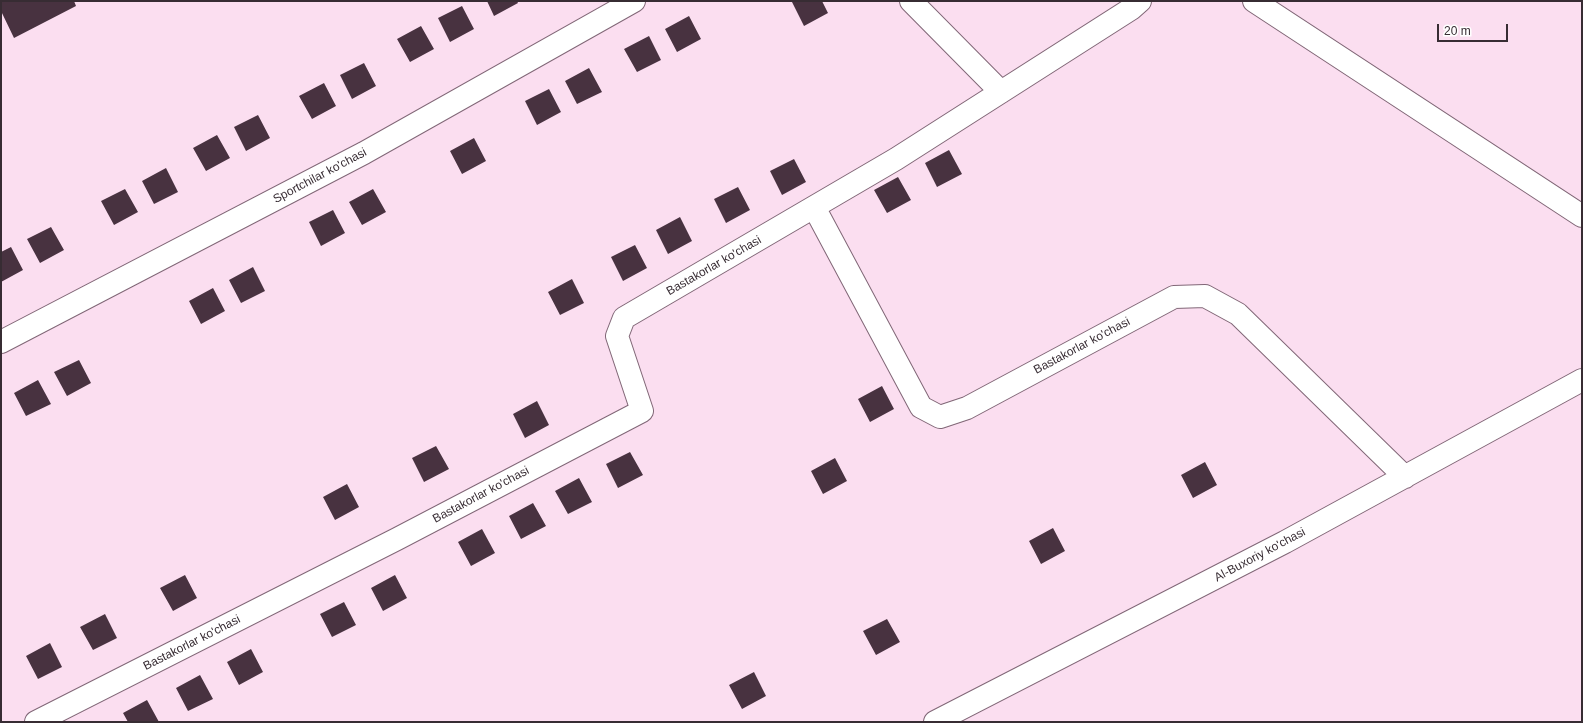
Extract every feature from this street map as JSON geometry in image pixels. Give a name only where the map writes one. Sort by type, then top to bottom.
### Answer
[{"type":"street","name":"Sportchilar ko'chasi","points":[[1,342],[364,153],[634,1]]},
{"type":"street","points":[[911,1],[1001,92]]},
{"type":"street","name":"Bastakorlar ko'chasi","points":[[36,722],[397,539],[642,411],[617,336],[624,318],[896,159],[1131,9],[1140,1]]},
{"type":"street","points":[[1254,1],[1582,216]]},
{"type":"street","name":"Bastakorlar ko'chasi","points":[[814,207],[921,407],[940,417],[967,408],[1174,297],[1206,296],[1238,314],[1405,477]]},
{"type":"street","name":"Al-Buxoriy ko'chasi","points":[[935,722],[1285,542],[1582,380]]},
{"type":"building","points":[[1,1],[74,1],[76,6],[14,38],[1,11]]},
{"type":"building","points":[[487,1],[517,1],[518,3],[494,16]]},
{"type":"building","points":[[822,1],[828,13],[804,26],[792,2]]},
{"type":"building","points":[[462,6],[474,29],[450,42],[438,18]]},
{"type":"building","points":[[689,16],[701,39],[677,52],[665,29]]},
{"type":"building","points":[[421,26],[434,49],[410,62],[397,39]]},
{"type":"building","points":[[649,36],[661,60],[637,72],[624,49]]},
{"type":"building","points":[[364,63],[376,86],[352,99],[340,75]]},
{"type":"building","points":[[589,68],[602,92],[577,104],[565,81]]},
{"type":"building","points":[[324,83],[336,106],[312,119],[299,96]]},
{"type":"building","points":[[549,89],[561,112],[537,125],[525,101]]},
{"type":"building","points":[[258,115],[270,138],[246,151],[234,127]]},
{"type":"building","points":[[217,135],[230,158],[206,171],[193,148]]},
{"type":"building","points":[[474,138],[486,161],[462,174],[450,151]]},
{"type":"building","points":[[949,150],[962,174],[937,187],[925,163]]},
{"type":"building","points":[[794,159],[806,182],[782,195],[770,171]]},
{"type":"building","points":[[166,168],[178,192],[154,204],[142,181]]},
{"type":"building","points":[[898,177],[911,200],[887,213],[874,190]]},
{"type":"building","points":[[738,187],[750,210],[726,223],[714,199]]},
{"type":"building","points":[[125,189],[138,212],[114,225],[101,201]]},
{"type":"building","points":[[373,189],[386,212],[362,225],[349,202]]},
{"type":"building","points":[[333,210],[345,233],[321,246],[309,222]]},
{"type":"building","points":[[680,217],[692,241],[668,254],[656,230]]},
{"type":"building","points":[[51,227],[64,250],[40,263],[27,239]]},
{"type":"building","points":[[635,245],[647,268],[623,281],[611,257]]},
{"type":"building","points":[[11,247],[23,270],[1,282],[1,252]]},
{"type":"building","points":[[253,267],[265,291],[241,303],[229,280]]},
{"type":"building","points":[[572,279],[584,303],[560,315],[548,292]]},
{"type":"building","points":[[213,288],[225,311],[201,324],[189,301]]},
{"type":"building","points":[[79,360],[91,383],[67,396],[54,372]]},
{"type":"building","points":[[38,380],[51,404],[26,416],[14,393]]},
{"type":"building","points":[[882,386],[894,409],[870,422],[858,399]]},
{"type":"building","points":[[537,401],[549,425],[525,438],[513,414]]},
{"type":"building","points":[[436,446],[449,469],[424,482],[412,458]]},
{"type":"building","points":[[630,452],[643,475],[618,488],[606,464]]},
{"type":"building","points":[[835,458],[847,481],[823,494],[811,471]]},
{"type":"building","points":[[1205,462],[1217,485],[1193,498],[1181,475]]},
{"type":"building","points":[[579,478],[592,502],[568,514],[555,491]]},
{"type":"building","points":[[347,484],[359,507],[335,520],[323,497]]},
{"type":"building","points":[[533,503],[546,526],[521,539],[509,516]]},
{"type":"building","points":[[1053,528],[1065,551],[1041,564],[1029,541]]},
{"type":"building","points":[[482,529],[495,553],[471,566],[458,542]]},
{"type":"building","points":[[185,575],[197,598],[173,611],[160,588]]},
{"type":"building","points":[[395,575],[407,598],[383,611],[371,588]]},
{"type":"building","points":[[344,602],[356,625],[332,637],[320,614]]},
{"type":"building","points":[[105,614],[117,638],[93,650],[80,627]]},
{"type":"building","points":[[887,619],[900,642],[876,655],[863,631]]},
{"type":"building","points":[[50,643],[62,667],[38,679],[26,656]]},
{"type":"building","points":[[251,649],[263,672],[239,685],[227,662]]},
{"type":"building","points":[[754,672],[766,696],[742,709],[729,685]]},
{"type":"building","points":[[200,675],[213,699],[188,711],[176,688]]},
{"type":"building","points":[[147,700],[159,722],[128,722],[123,713]]}]
